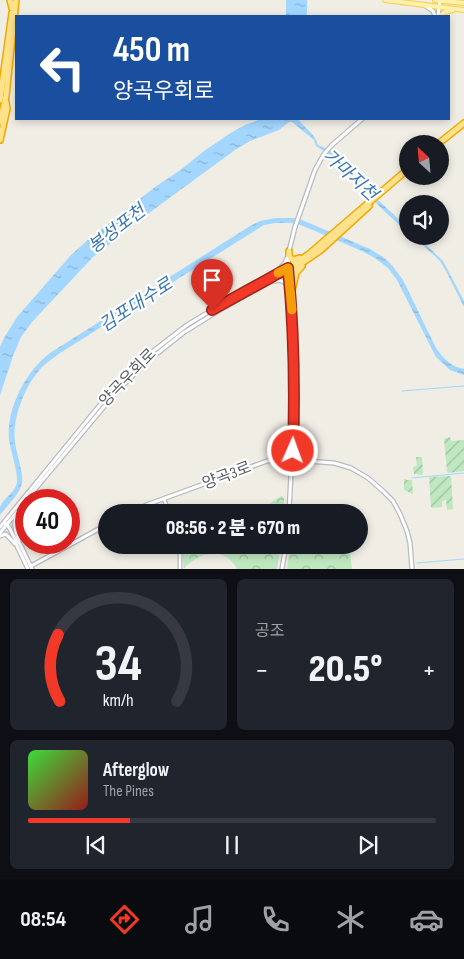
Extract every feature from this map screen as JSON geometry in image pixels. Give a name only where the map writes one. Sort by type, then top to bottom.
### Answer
[{"type":"highway","points":[[0,122],[1,97],[14,10],[13,0]]},
{"type":"highway","points":[[14,10],[21,0]]},
{"type":"highway","points":[[0,131],[5,108],[1,97]]},
{"type":"highway","points":[[0,140],[7,109],[1,97]]},
{"type":"highway","points":[[449,136],[464,123]]},
{"type":"highway","points":[[449,137],[464,126]]},
{"type":"highway","points":[[288,270],[325,243],[399,177]]},
{"type":"highway","points":[[380,194],[399,180]]},
{"type":"highway","points":[[291,295],[298,269],[321,250],[325,243]]},
{"type":"highway","points":[[288,270],[321,250]]},
{"type":"highway","points":[[288,253],[293,260],[308,254]]},
{"type":"main road","points":[[385,0],[464,10]]},
{"type":"main road","points":[[435,0],[464,3]]},
{"type":"main road","points":[[454,2],[455,9]]},
{"type":"main road","points":[[440,15],[455,9]]},
{"type":"street","points":[[438,15],[440,1]]},
{"type":"street","points":[[424,5],[437,15]]},
{"type":"street","points":[[270,277],[284,263],[311,181],[324,154],[330,146],[361,120]]},
{"type":"street","points":[[288,253],[294,417],[289,504]]},
{"type":"street","name":"양곡우회로","points":[[0,534],[5,524],[113,389],[143,359],[186,325],[270,277],[288,270]]},
{"type":"street","name":"양곡우회로","points":[[35,489],[118,390],[148,360],[183,333],[288,270]]},
{"type":"street","points":[[264,285],[282,280],[285,282],[291,295]]},
{"type":"street","name":"양곡3로","points":[[151,504],[264,462],[292,460],[328,462],[344,466],[368,478],[383,490],[395,504],[403,520],[410,543],[412,569]]},
{"type":"street","points":[[164,499],[166,504]]},
{"type":"street","name":"양곡우회로","points":[[0,527],[15,513]]},
{"type":"street","points":[[5,524],[9,527],[15,539]]},
{"type":"street","points":[[23,554],[30,568],[98,530]]},
{"type":"street","points":[[0,534],[6,534],[15,542]]},
{"type":"street","points":[[180,554],[180,569]]},
{"type":"street","points":[[282,569],[284,554]]},
{"type":"green space","points":[[450,437],[451,441],[464,440],[464,471],[448,473],[447,471],[444,439]]},
{"type":"green space","points":[[416,457],[422,457],[422,475],[414,474],[413,467],[417,466]]},
{"type":"green space","points":[[451,476],[453,509],[447,510],[446,500],[442,501],[442,507],[432,508],[429,477]]},
{"type":"green space","points":[[404,479],[412,480],[413,494],[404,490]]},
{"type":"green space","points":[[281,496],[284,497],[284,504],[269,504]]},
{"type":"green space","points":[[182,554],[212,554],[197,558],[184,568]]},
{"type":"green space","points":[[219,554],[280,554],[277,569],[237,569],[232,561]]},
{"type":"green space","points":[[289,554],[350,554],[352,569],[287,569]]},
{"type":"water","points":[[286,0],[307,0],[306,15],[286,15]]},
{"type":"water","points":[[259,120],[299,120],[312,134],[318,145],[330,150],[399,220],[399,225],[333,157],[316,146],[314,140],[292,122],[289,122],[279,130],[250,141],[235,150],[93,257],[32,322],[21,337],[0,395],[0,347],[4,338],[17,317],[71,255],[155,187],[229,134]]},
{"type":"water","name":"김포대수로","points":[[276,218],[302,220],[370,249],[383,257],[403,280],[436,348],[448,362],[464,369],[464,375],[450,370],[436,357],[397,280],[388,268],[375,258],[298,224],[275,223],[264,225],[60,353],[42,367],[25,392],[16,423],[15,442],[22,474],[21,487],[20,489],[15,489],[15,497],[0,515],[0,507],[17,482],[9,440],[11,416],[19,392],[33,370],[50,353],[260,221]]},
{"type":"water","points":[[423,245],[426,245],[443,261],[464,301],[464,307],[446,271],[440,261]]},
{"type":"waterway","points":[[402,391],[464,386]]},
{"type":"waterway","points":[[412,478],[464,473]]},
{"type":"waterway","points":[[417,563],[464,559]]},
{"type":"slow traffic","points":[[278,273],[288,268],[292,310]]},
{"type":"route","points":[[212,310],[288,268],[294,365],[293,451]]},
{"type":"water label","name":"가마지천","points":[[350,175]]},
{"type":"water label","name":"봉성포천","points":[[117,229]]}]
